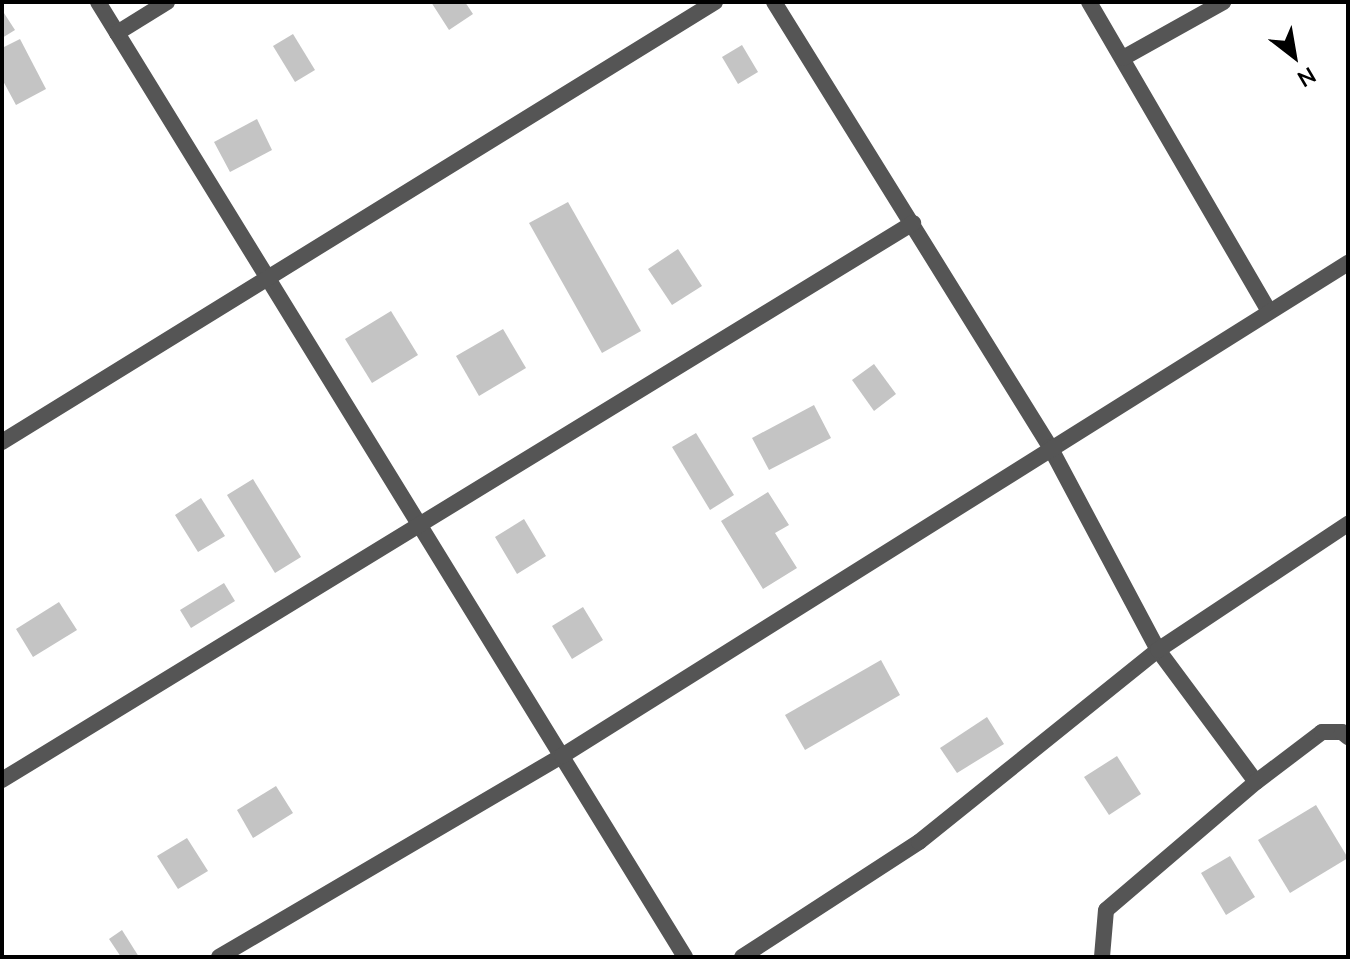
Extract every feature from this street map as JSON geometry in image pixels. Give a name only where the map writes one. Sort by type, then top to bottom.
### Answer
[{"type":"street","points":[[98,2],[272,278],[417,524],[685,957]]},
{"type":"street","points":[[117,33],[167,2]]},
{"type":"street","points":[[5,435],[272,278],[715,2]]},
{"type":"street","points":[[774,2],[1050,447],[1158,650],[1256,782]]},
{"type":"street","points":[[1089,2],[1269,311]]},
{"type":"street","points":[[1123,58],[1223,2]]},
{"type":"street","points":[[2,780],[913,223]]},
{"type":"street","points":[[219,957],[562,756],[1269,311],[1346,270]]},
{"type":"street","points":[[742,957],[970,805],[1158,650],[1348,524]]},
{"type":"street","points":[[1102,957],[1106,910],[1256,782],[1322,732],[1342,732],[1348,737]]},
{"type":"building","points":[[431,2],[465,2],[473,14],[449,30]]},
{"type":"building","points":[[2,10],[15,30],[2,38]]},
{"type":"building","points":[[293,34],[315,70],[295,82],[273,46]]},
{"type":"building","points":[[20,39],[46,89],[16,105],[2,79],[2,48]]},
{"type":"building","points":[[742,45],[758,72],[738,84],[722,57]]},
{"type":"building","points":[[257,119],[272,150],[230,172],[214,142]]},
{"type":"building","points":[[568,202],[641,331],[602,353],[529,223]]},
{"type":"building","points":[[678,249],[702,286],[672,305],[648,269]]},
{"type":"building","points":[[391,311],[418,355],[372,383],[345,339]]},
{"type":"building","points":[[503,329],[526,368],[479,396],[456,356]]},
{"type":"building","points":[[874,364],[896,394],[874,411],[852,380]]},
{"type":"building","points":[[814,405],[831,438],[769,470],[752,438]]},
{"type":"building","points":[[696,433],[734,495],[710,510],[672,447]]},
{"type":"building","points":[[253,479],[301,557],[275,573],[227,495]]},
{"type":"building","points":[[768,492],[789,525],[775,533],[797,568],[763,589],[721,521]]},
{"type":"building","points":[[201,498],[225,536],[198,552],[175,515]]},
{"type":"building","points":[[524,519],[546,556],[517,574],[495,537]]},
{"type":"building","points":[[224,583],[235,601],[191,628],[180,610]]},
{"type":"building","points":[[59,602],[77,630],[33,657],[16,629]]},
{"type":"building","points":[[583,607],[603,640],[572,659],[552,626]]},
{"type":"building","points":[[881,660],[900,695],[805,750],[785,715]]},
{"type":"building","points":[[987,717],[1004,744],[957,773],[940,748]]},
{"type":"building","points":[[1117,756],[1141,794],[1109,815],[1084,777]]},
{"type":"building","points":[[276,786],[293,813],[253,838],[237,810]]},
{"type":"building","points":[[1316,805],[1348,858],[1290,893],[1258,840]]},
{"type":"building","points":[[187,838],[208,871],[178,889],[157,856]]},
{"type":"building","points":[[1230,856],[1255,897],[1226,915],[1201,873]]},
{"type":"building","points":[[122,930],[139,957],[121,957],[109,939]]}]
